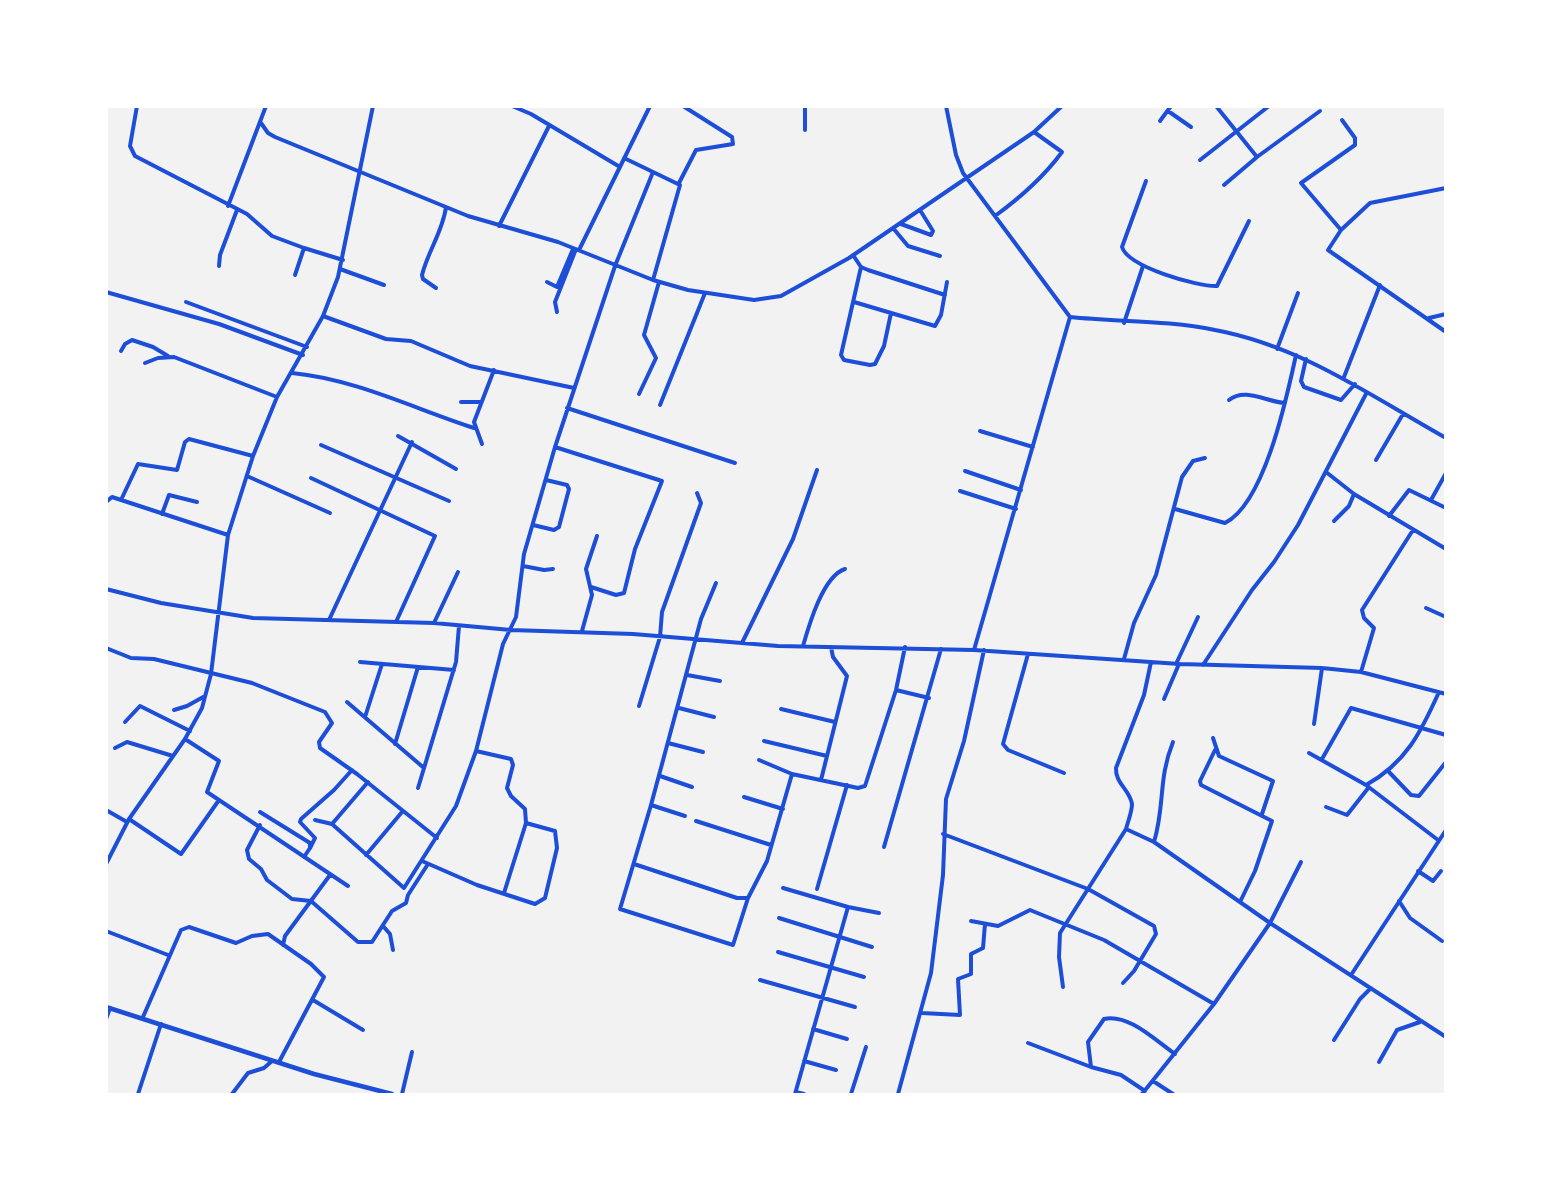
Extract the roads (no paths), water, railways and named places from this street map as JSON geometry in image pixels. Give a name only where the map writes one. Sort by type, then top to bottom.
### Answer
[{"type":"street","points":[[137,106],[130,146],[132,154],[254,219],[272,236],[343,260]]},
{"type":"street","points":[[228,206],[266,106]]},
{"type":"street","points":[[106,864],[128,820],[190,731],[206,696],[211,674],[228,535],[253,456],[277,397],[323,316],[340,269],[373,106]]},
{"type":"street","points":[[512,106],[527,112],[620,167]]},
{"type":"street","points":[[547,282],[557,287],[650,106]]},
{"type":"street","points":[[653,280],[679,183],[696,150],[733,144],[732,137],[683,106]]},
{"type":"street","points":[[805,106],[805,130]]},
{"type":"street","points":[[946,106],[956,155],[967,179],[1070,317],[1216,330],[1296,355],[1355,384],[1446,438]]},
{"type":"street","points":[[261,123],[268,133],[275,137],[446,207],[576,249],[659,282],[705,293],[754,300],[781,296],[854,255],[1034,132],[1062,106]]},
{"type":"street","points":[[1160,121],[1171,106]]},
{"type":"street","points":[[1216,106],[1257,157]]},
{"type":"street","points":[[1200,160],[1269,106]]},
{"type":"street","points":[[1168,111],[1191,127]]},
{"type":"street","points":[[1224,185],[1257,157],[1320,111]]},
{"type":"street","points":[[1341,230],[1301,183],[1355,145],[1355,138],[1342,120]]},
{"type":"street","points":[[499,226],[549,126]]},
{"type":"street","points":[[995,216],[1023,196],[1062,152],[1034,132]]},
{"type":"street","points":[[624,158],[679,183]]},
{"type":"street","points":[[315,820],[332,824],[404,888],[456,806],[476,751],[503,644],[516,617],[523,566],[533,525],[567,408],[615,266],[653,172]]},
{"type":"street","points":[[1146,181],[1122,247],[1124,252],[1143,266],[1217,286],[1249,221]]},
{"type":"street","points":[[1446,188],[1370,203],[1341,230],[1328,248],[1328,252],[1380,285],[1446,332]]},
{"type":"street","points":[[436,288],[423,279],[422,275],[433,242],[443,226],[446,207]]},
{"type":"street","points":[[219,266],[220,255],[237,210]]},
{"type":"street","points":[[900,224],[931,235],[933,231],[920,210]]},
{"type":"street","points":[[893,228],[908,246],[940,256]]},
{"type":"street","points":[[295,275],[304,248]]},
{"type":"street","points":[[557,312],[555,302],[576,249]]},
{"type":"street","points":[[854,255],[861,267],[945,295]]},
{"type":"street","points":[[1124,322],[1143,266]]},
{"type":"street","points":[[861,267],[841,355],[847,362],[870,365],[877,361],[891,313]]},
{"type":"street","points":[[340,269],[384,285]]},
{"type":"street","points":[[639,394],[656,358],[644,335],[659,282]]},
{"type":"street","points":[[854,302],[935,326],[939,321],[947,282]]},
{"type":"street","points":[[1344,378],[1380,285]]},
{"type":"street","points":[[106,292],[219,324],[302,356]]},
{"type":"street","points":[[660,405],[705,293]]},
{"type":"street","points":[[1277,349],[1298,293]]},
{"type":"street","points":[[186,302],[307,347]]},
{"type":"street","points":[[1428,318],[1446,314]]},
{"type":"street","points":[[323,316],[386,339],[411,341],[470,366],[574,388]]},
{"type":"street","points":[[974,650],[998,575],[1070,317]]},
{"type":"street","points":[[121,351],[125,344],[132,340],[153,347],[168,357],[277,397]]},
{"type":"street","points":[[1175,509],[1223,523],[1229,522],[1259,482],[1285,403],[1296,355]]},
{"type":"street","points":[[145,363],[168,357]]},
{"type":"street","points":[[1305,359],[1300,381],[1305,387],[1341,400],[1355,384]]},
{"type":"street","points":[[482,444],[474,428],[474,422],[494,370]]},
{"type":"street","points":[[293,371],[345,383],[474,428]]},
{"type":"street","points":[[1203,665],[1298,525],[1367,392]]},
{"type":"street","points":[[1229,400],[1235,396],[1251,395],[1269,402],[1285,403]]},
{"type":"street","points":[[461,402],[481,402]]},
{"type":"street","points":[[567,408],[735,463]]},
{"type":"street","points":[[1376,460],[1403,414]]},
{"type":"street","points":[[980,431],[1033,447]]},
{"type":"street","points":[[398,436],[456,469]]},
{"type":"street","points":[[122,500],[138,464],[177,470],[185,442],[189,439],[253,456]]},
{"type":"street","points":[[329,620],[411,442]]},
{"type":"street","points":[[321,445],[449,501]]},
{"type":"street","points":[[556,447],[662,481],[635,549],[624,593],[616,595],[591,587]]},
{"type":"street","points":[[1124,659],[1134,623],[1156,575],[1182,477],[1188,466],[1205,458]]},
{"type":"street","points":[[742,643],[799,522],[817,470]]},
{"type":"street","points":[[965,471],[1021,489]]},
{"type":"street","points":[[1326,472],[1354,494],[1446,549]]},
{"type":"street","points":[[1431,500],[1446,473]]},
{"type":"street","points":[[247,476],[330,513]]},
{"type":"street","points":[[311,478],[435,536],[396,622]]},
{"type":"street","points":[[533,525],[554,530],[559,527],[569,489],[567,485],[546,480]]},
{"type":"street","points":[[1389,516],[1409,490],[1446,508]]},
{"type":"street","points":[[960,491],[1016,509]]},
{"type":"street","points":[[639,706],[660,637],[662,612],[701,503],[697,493]]},
{"type":"street","points":[[1334,521],[1349,506],[1354,494]]},
{"type":"street","points":[[162,514],[169,495],[197,502]]},
{"type":"street","points":[[106,502],[109,497],[122,500],[228,535]]},
{"type":"street","points":[[1361,672],[1374,628],[1364,618],[1362,610],[1413,530]]},
{"type":"street","points":[[582,631],[591,596],[586,569],[597,536]]},
{"type":"street","points":[[523,566],[544,570],[553,568]]},
{"type":"street","points":[[803,646],[825,589],[834,574],[845,569]]},
{"type":"street","points":[[434,624],[458,572]]},
{"type":"street","points":[[716,583],[701,619],[679,708],[620,909],[733,945],[748,898],[762,874],[792,774]]},
{"type":"street","points":[[106,589],[161,603],[253,618],[396,622],[511,630],[582,631],[803,646],[984,650],[1178,664],[1322,668],[1361,672],[1446,694]]},
{"type":"street","points":[[1426,608],[1446,617]]},
{"type":"street","points":[[1164,699],[1198,617]]},
{"type":"street","points":[[418,788],[454,670],[459,626]]},
{"type":"street","points":[[821,780],[847,676],[833,657],[831,647]]},
{"type":"street","points":[[106,648],[130,658],[154,659],[261,687],[325,712],[332,718],[332,723],[318,746],[368,782],[402,812],[437,838]]},
{"type":"street","points":[[759,760],[792,774],[847,785],[865,786],[896,690],[905,648]]},
{"type":"street","points":[[884,847],[929,698],[941,649]]},
{"type":"street","points":[[898,1095],[931,973],[943,875],[946,799],[964,741],[984,650]]},
{"type":"street","points":[[1028,654],[1003,744],[1008,750],[1064,773]]},
{"type":"street","points":[[360,662],[454,670]]},
{"type":"street","points":[[1063,987],[1059,957],[1060,933],[1126,829],[1132,802],[1117,780],[1116,768],[1144,694],[1152,662]]},
{"type":"street","points":[[365,717],[382,664]]},
{"type":"street","points":[[395,744],[418,667]]},
{"type":"street","points":[[1314,724],[1322,668]]},
{"type":"street","points":[[687,675],[720,681]]},
{"type":"street","points":[[896,690],[929,698]]},
{"type":"street","points":[[1326,807],[1347,815],[1367,786],[1389,772],[1422,729],[1439,692]]},
{"type":"street","points":[[174,710],[206,696]]},
{"type":"street","points":[[347,702],[424,768]]},
{"type":"street","points":[[125,722],[140,706],[190,731]]},
{"type":"street","points":[[679,708],[714,717]]},
{"type":"street","points":[[1322,759],[1352,708],[1446,735]]},
{"type":"street","points":[[781,709],[835,722]]},
{"type":"street","points":[[1213,738],[1215,750],[1200,782],[1201,785],[1272,819],[1255,871],[1240,902]]},
{"type":"street","points":[[185,739],[219,761],[219,767],[206,790],[348,886]]},
{"type":"street","points":[[764,741],[827,756]]},
{"type":"street","points":[[115,748],[127,742],[173,756]]},
{"type":"street","points":[[1154,842],[1161,808],[1162,774],[1173,742]]},
{"type":"street","points":[[668,743],[703,752]]},
{"type":"street","points":[[1215,750],[1224,759],[1273,781],[1262,814]]},
{"type":"street","points":[[476,751],[511,759],[513,765],[507,788],[511,796],[525,809],[526,823],[504,893]]},
{"type":"street","points":[[1309,753],[1367,786],[1438,840]]},
{"type":"street","points":[[1389,772],[1415,796],[1422,793],[1446,762]]},
{"type":"street","points":[[304,857],[315,837],[300,822],[301,819],[334,790],[352,770]]},
{"type":"street","points":[[660,776],[692,787]]},
{"type":"street","points":[[332,824],[368,782]]},
{"type":"street","points":[[817,889],[847,785]]},
{"type":"street","points":[[744,797],[783,809]]},
{"type":"street","points":[[106,810],[128,820],[181,854],[219,800]]},
{"type":"street","points":[[651,805],[686,816]]},
{"type":"street","points":[[260,812],[309,843],[310,848]]},
{"type":"street","points":[[366,855],[402,812]]},
{"type":"street","points":[[696,821],[771,845]]},
{"type":"street","points":[[422,861],[535,904],[545,898],[557,848],[556,834],[554,830],[526,823]]},
{"type":"street","points":[[260,825],[247,850],[249,859],[261,869],[267,880],[290,897],[311,902],[358,942],[372,942],[392,910],[406,903],[408,895],[428,864]]},
{"type":"street","points":[[1126,829],[1154,842],[1270,923],[1446,1037]]},
{"type":"street","points":[[1351,975],[1446,830]]},
{"type":"street","points":[[943,834],[1088,889],[1154,926],[1156,934],[1141,961],[1124,983]]},
{"type":"street","points":[[1028,1043],[1091,1067],[1121,1075],[1143,1093],[1214,1004],[1270,923],[1301,862]]},
{"type":"street","points":[[634,864],[737,898],[748,898]]},
{"type":"street","points":[[1418,871],[1433,881],[1441,871]]},
{"type":"street","points":[[283,946],[285,936],[330,875]]},
{"type":"street","points":[[783,888],[848,907],[879,913]]},
{"type":"street","points":[[1399,901],[1410,918],[1442,941]]},
{"type":"street","points":[[804,1095],[795,1093],[848,907]]},
{"type":"street","points":[[971,921],[1001,926],[1027,909],[1104,940],[1214,1004]]},
{"type":"street","points":[[778,918],[872,947]]},
{"type":"street","points":[[922,1013],[960,1015],[957,980],[971,974],[971,954],[983,948],[985,924]]},
{"type":"street","points":[[383,926],[390,934],[393,950]]},
{"type":"street","points":[[143,1017],[168,955],[181,930],[189,927],[236,943],[252,936],[268,934],[322,974],[323,981],[279,1062]]},
{"type":"street","points":[[106,931],[168,955]]},
{"type":"street","points":[[778,952],[864,977]]},
{"type":"street","points":[[760,980],[855,1007]]},
{"type":"street","points":[[1334,1040],[1360,999],[1371,988]]},
{"type":"street","points":[[313,1000],[363,1030]]},
{"type":"street","points":[[106,1019],[108,1007],[272,1061],[392,1095]]},
{"type":"street","points":[[1091,1067],[1088,1042],[1104,1019],[1110,1017],[1134,1025],[1175,1054]]},
{"type":"street","points":[[1380,1062],[1397,1030],[1421,1022]]},
{"type":"street","points":[[138,1095],[161,1024]]},
{"type":"street","points":[[813,1029],[847,1039]]},
{"type":"street","points":[[851,1095],[866,1047]]},
{"type":"street","points":[[402,1095],[412,1053]]},
{"type":"street","points":[[232,1095],[248,1073],[264,1068],[272,1061]]},
{"type":"street","points":[[804,1061],[836,1070]]},
{"type":"street","points":[[1153,1081],[1173,1095]]}]
